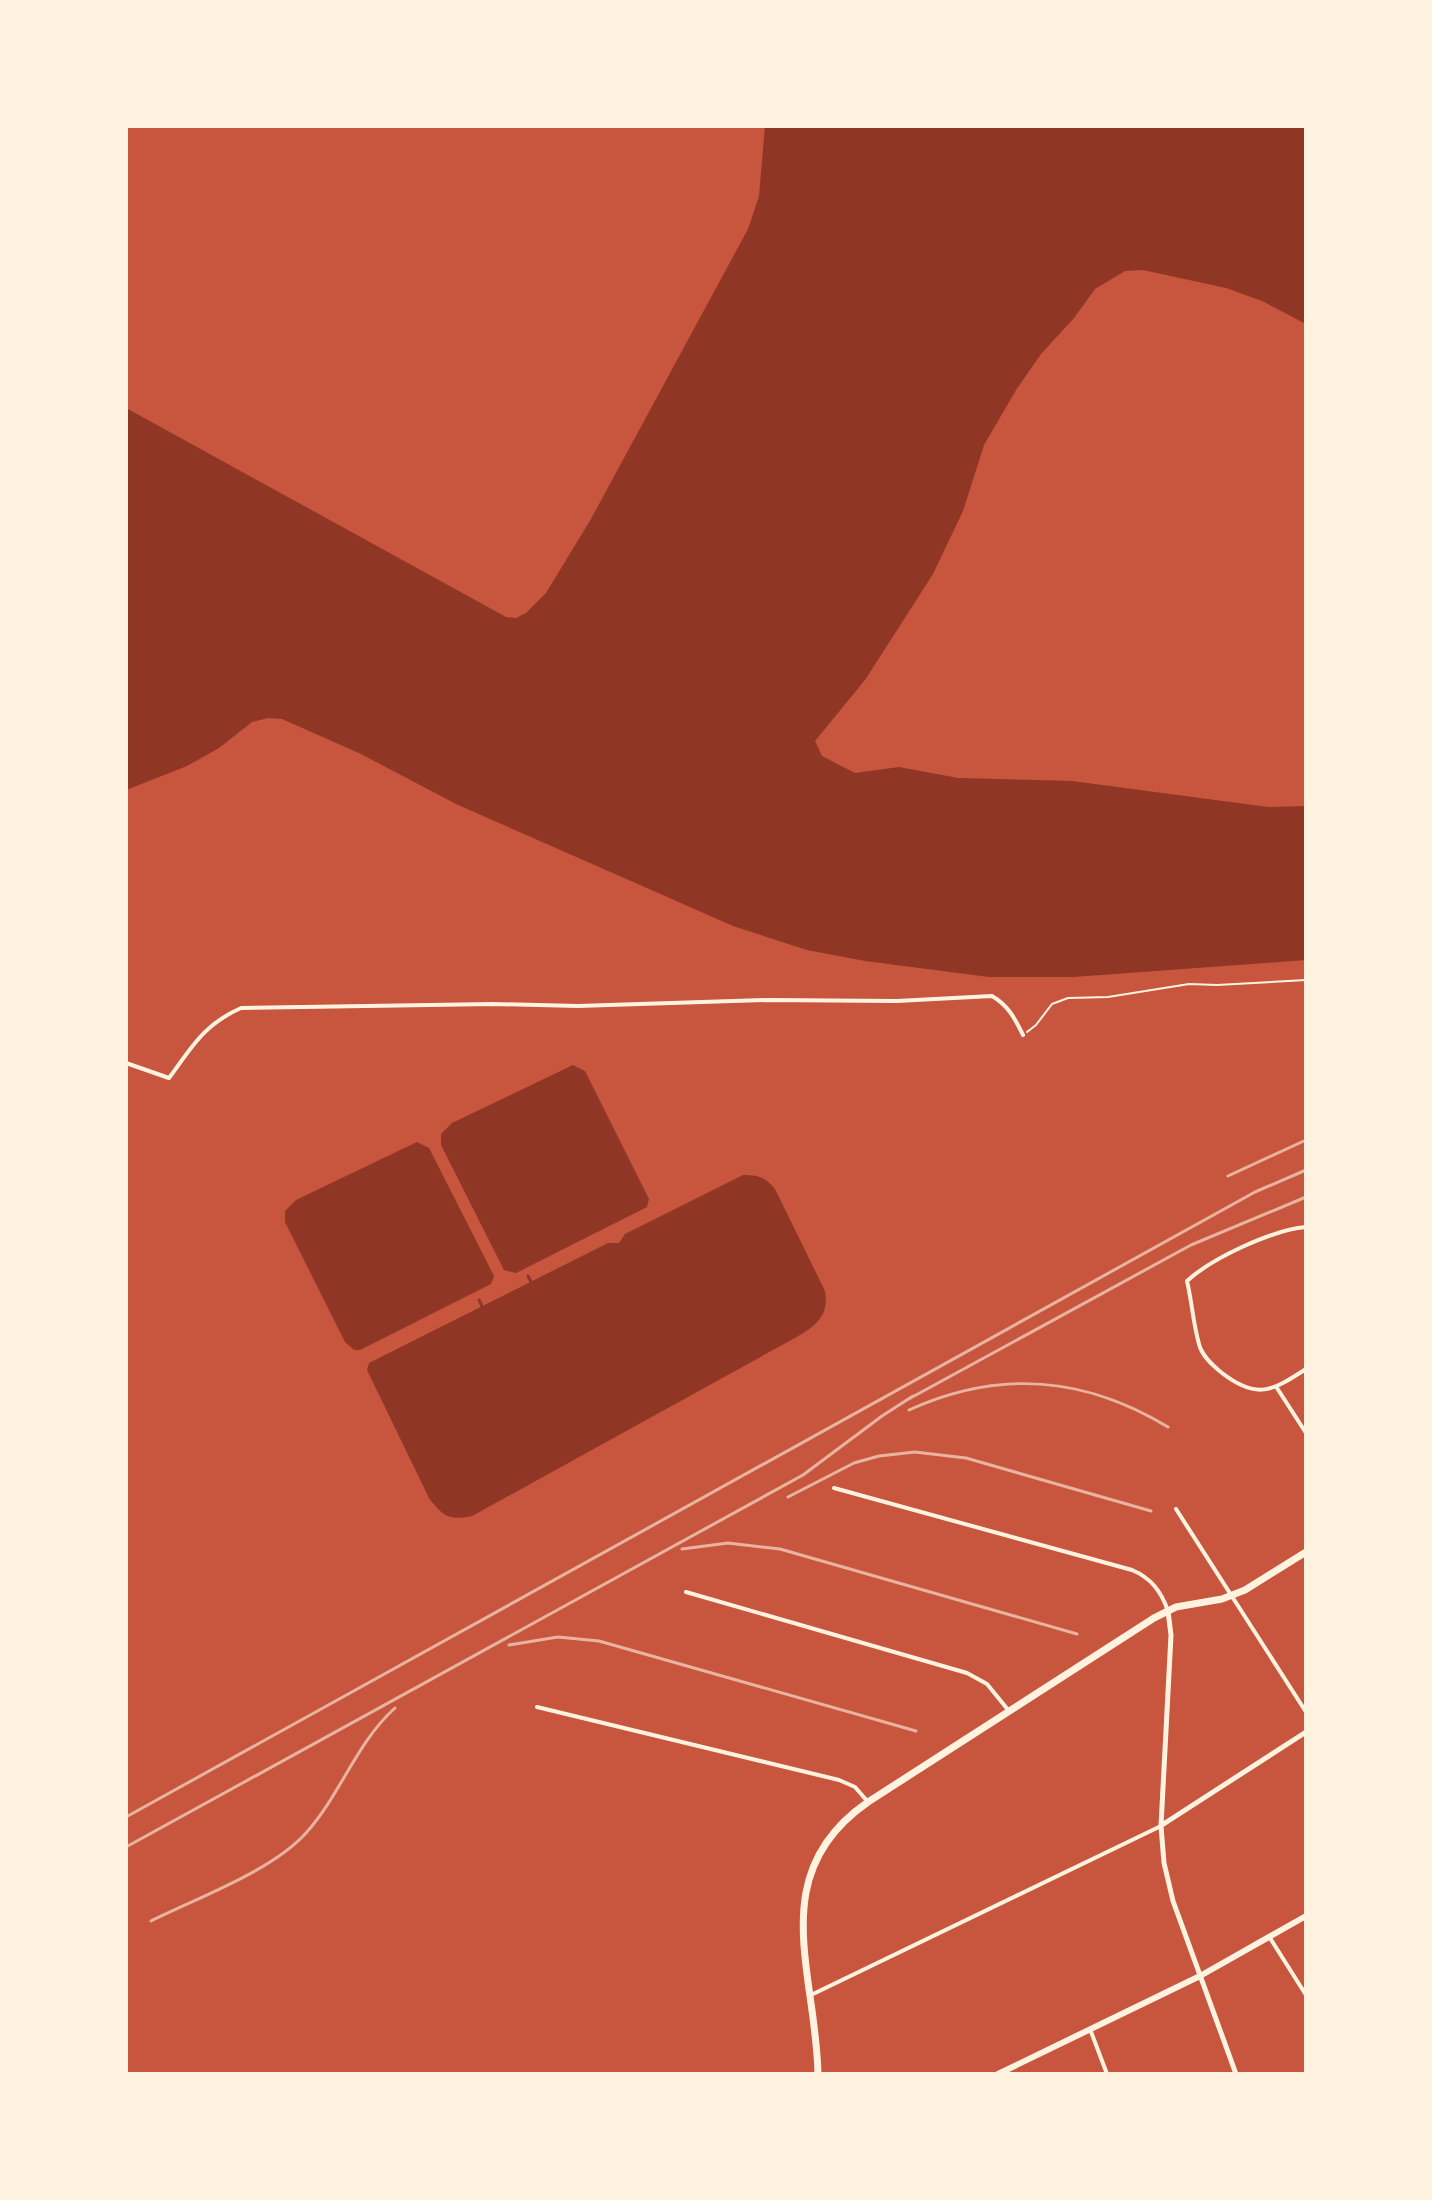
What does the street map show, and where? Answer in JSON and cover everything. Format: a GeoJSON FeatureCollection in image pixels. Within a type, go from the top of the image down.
{"type":"FeatureCollection","features":[{"type":"Feature","properties":{"kind":"main road"},"geometry":{"type":"LineString","coordinates":[[818,2074],[801,1919],[806,1886],[824,1844],[843,1821],[1168,1611],[1233,1596],[1306,1552]]}},
{"type":"Feature","properties":{"kind":"main road"},"geometry":{"type":"LineString","coordinates":[[998,2074],[1200,1976],[1306,1916]]}},
{"type":"Feature","properties":{"kind":"street"},"geometry":{"type":"LineString","coordinates":[[126,1063],[169,1078],[206,1028],[241,1008],[897,1001],[992,996],[1003,1003],[1023,1035]]}},
{"type":"Feature","properties":{"kind":"street"},"geometry":{"type":"LineString","coordinates":[[1306,1227],[1252,1244],[1200,1270],[1187,1281],[1199,1346],[1206,1359],[1240,1386],[1255,1391],[1277,1387],[1306,1369]]}},
{"type":"Feature","properties":{"kind":"street"},"geometry":{"type":"LineString","coordinates":[[1277,1387],[1306,1433]]}},
{"type":"Feature","properties":{"kind":"street"},"geometry":{"type":"LineString","coordinates":[[834,1488],[1132,1570],[1149,1579],[1162,1597],[1168,1611],[1171,1635],[1161,1845],[1168,1883],[1236,2074]]}},
{"type":"Feature","properties":{"kind":"street"},"geometry":{"type":"LineString","coordinates":[[1176,1509],[1306,1712]]}},
{"type":"Feature","properties":{"kind":"street"},"geometry":{"type":"LineString","coordinates":[[686,1592],[967,1673],[987,1684],[1009,1711]]}},
{"type":"Feature","properties":{"kind":"street"},"geometry":{"type":"LineString","coordinates":[[537,1707],[839,1780],[855,1787],[868,1802]]}},
{"type":"Feature","properties":{"kind":"street"},"geometry":{"type":"LineString","coordinates":[[809,1996],[1161,1826],[1306,1732]]}},
{"type":"Feature","properties":{"kind":"street"},"geometry":{"type":"LineString","coordinates":[[1270,1938],[1306,1995]]}},
{"type":"Feature","properties":{"kind":"street"},"geometry":{"type":"LineString","coordinates":[[1090,2029],[1107,2074]]}},
{"type":"Feature","properties":{"kind":"path"},"geometry":{"type":"LineString","coordinates":[[1023,1035],[1036,1025],[1052,1004],[1068,998],[1108,997],[1189,984],[1306,980]]}},
{"type":"Feature","properties":{"kind":"shaded area"},"geometry":{"type":"Polygon","coordinates":[[[765,126],[1306,126],[1306,324],[1262,301],[1226,288],[1143,270],[1125,271],[1095,289],[1041,354],[1016,390],[984,445],[963,511],[933,574],[865,680],[815,741],[822,756],[855,773],[899,767],[958,778],[1072,781],[1268,807],[1306,806],[1306,960],[1073,977],[989,977],[807,950],[733,926],[456,804],[361,754],[282,719],[252,722],[219,748],[187,766],[126,790],[126,408],[506,617],[516,618],[526,613],[546,593],[591,519],[748,229],[759,196],[765,126]]]}},
{"type":"Feature","properties":{"kind":"shaded area"},"geometry":{"type":"Polygon","coordinates":[[[573,1065],[585,1071],[649,1199],[647,1207],[516,1273],[504,1270],[441,1145],[441,1134],[452,1123],[573,1065]]]}},
{"type":"Feature","properties":{"kind":"shaded area"},"geometry":{"type":"Polygon","coordinates":[[[417,1142],[429,1148],[494,1276],[491,1284],[360,1350],[354,1350],[345,1342],[285,1222],[285,1211],[296,1200],[417,1142]]]}},
{"type":"Feature","properties":{"kind":"shaded area"},"geometry":{"type":"Polygon","coordinates":[[[743,1175],[761,1178],[775,1189],[825,1291],[825,1308],[818,1321],[793,1339],[472,1516],[447,1516],[438,1509],[429,1498],[367,1370],[369,1363],[608,1243],[619,1243],[625,1234],[743,1175]]]}},
{"type":"Feature","properties":{"kind":"waterway"},"geometry":{"type":"LineString","coordinates":[[528,1276],[531,1282]]}},
{"type":"Feature","properties":{"kind":"waterway"},"geometry":{"type":"LineString","coordinates":[[479,1300],[482,1306]]}},
{"type":"Feature","properties":{"kind":"railway"},"geometry":{"type":"LineString","coordinates":[[1228,1176],[1306,1140]]}},
{"type":"Feature","properties":{"kind":"railway"},"geometry":{"type":"LineString","coordinates":[[126,1817],[1255,1192],[1306,1170]]}},
{"type":"Feature","properties":{"kind":"railway"},"geometry":{"type":"LineString","coordinates":[[905,1401],[1191,1245],[1306,1197]]}},
{"type":"Feature","properties":{"kind":"railway"},"geometry":{"type":"LineString","coordinates":[[909,1410],[976,1388],[1041,1384],[1073,1388],[1105,1397],[1168,1427]]}},
{"type":"Feature","properties":{"kind":"railway"},"geometry":{"type":"LineString","coordinates":[[126,1847],[803,1475],[913,1396]]}},
{"type":"Feature","properties":{"kind":"railway"},"geometry":{"type":"LineString","coordinates":[[788,1497],[854,1463],[879,1456],[915,1452],[966,1458],[1151,1511]]}},
{"type":"Feature","properties":{"kind":"railway"},"geometry":{"type":"LineString","coordinates":[[682,1549],[728,1543],[780,1549],[1077,1634]]}},
{"type":"Feature","properties":{"kind":"railway"},"geometry":{"type":"LineString","coordinates":[[509,1645],[558,1637],[599,1641],[916,1731]]}},
{"type":"Feature","properties":{"kind":"railway"},"geometry":{"type":"LineString","coordinates":[[151,1921],[254,1871],[291,1847],[318,1818],[370,1737],[395,1708]]}}]}
